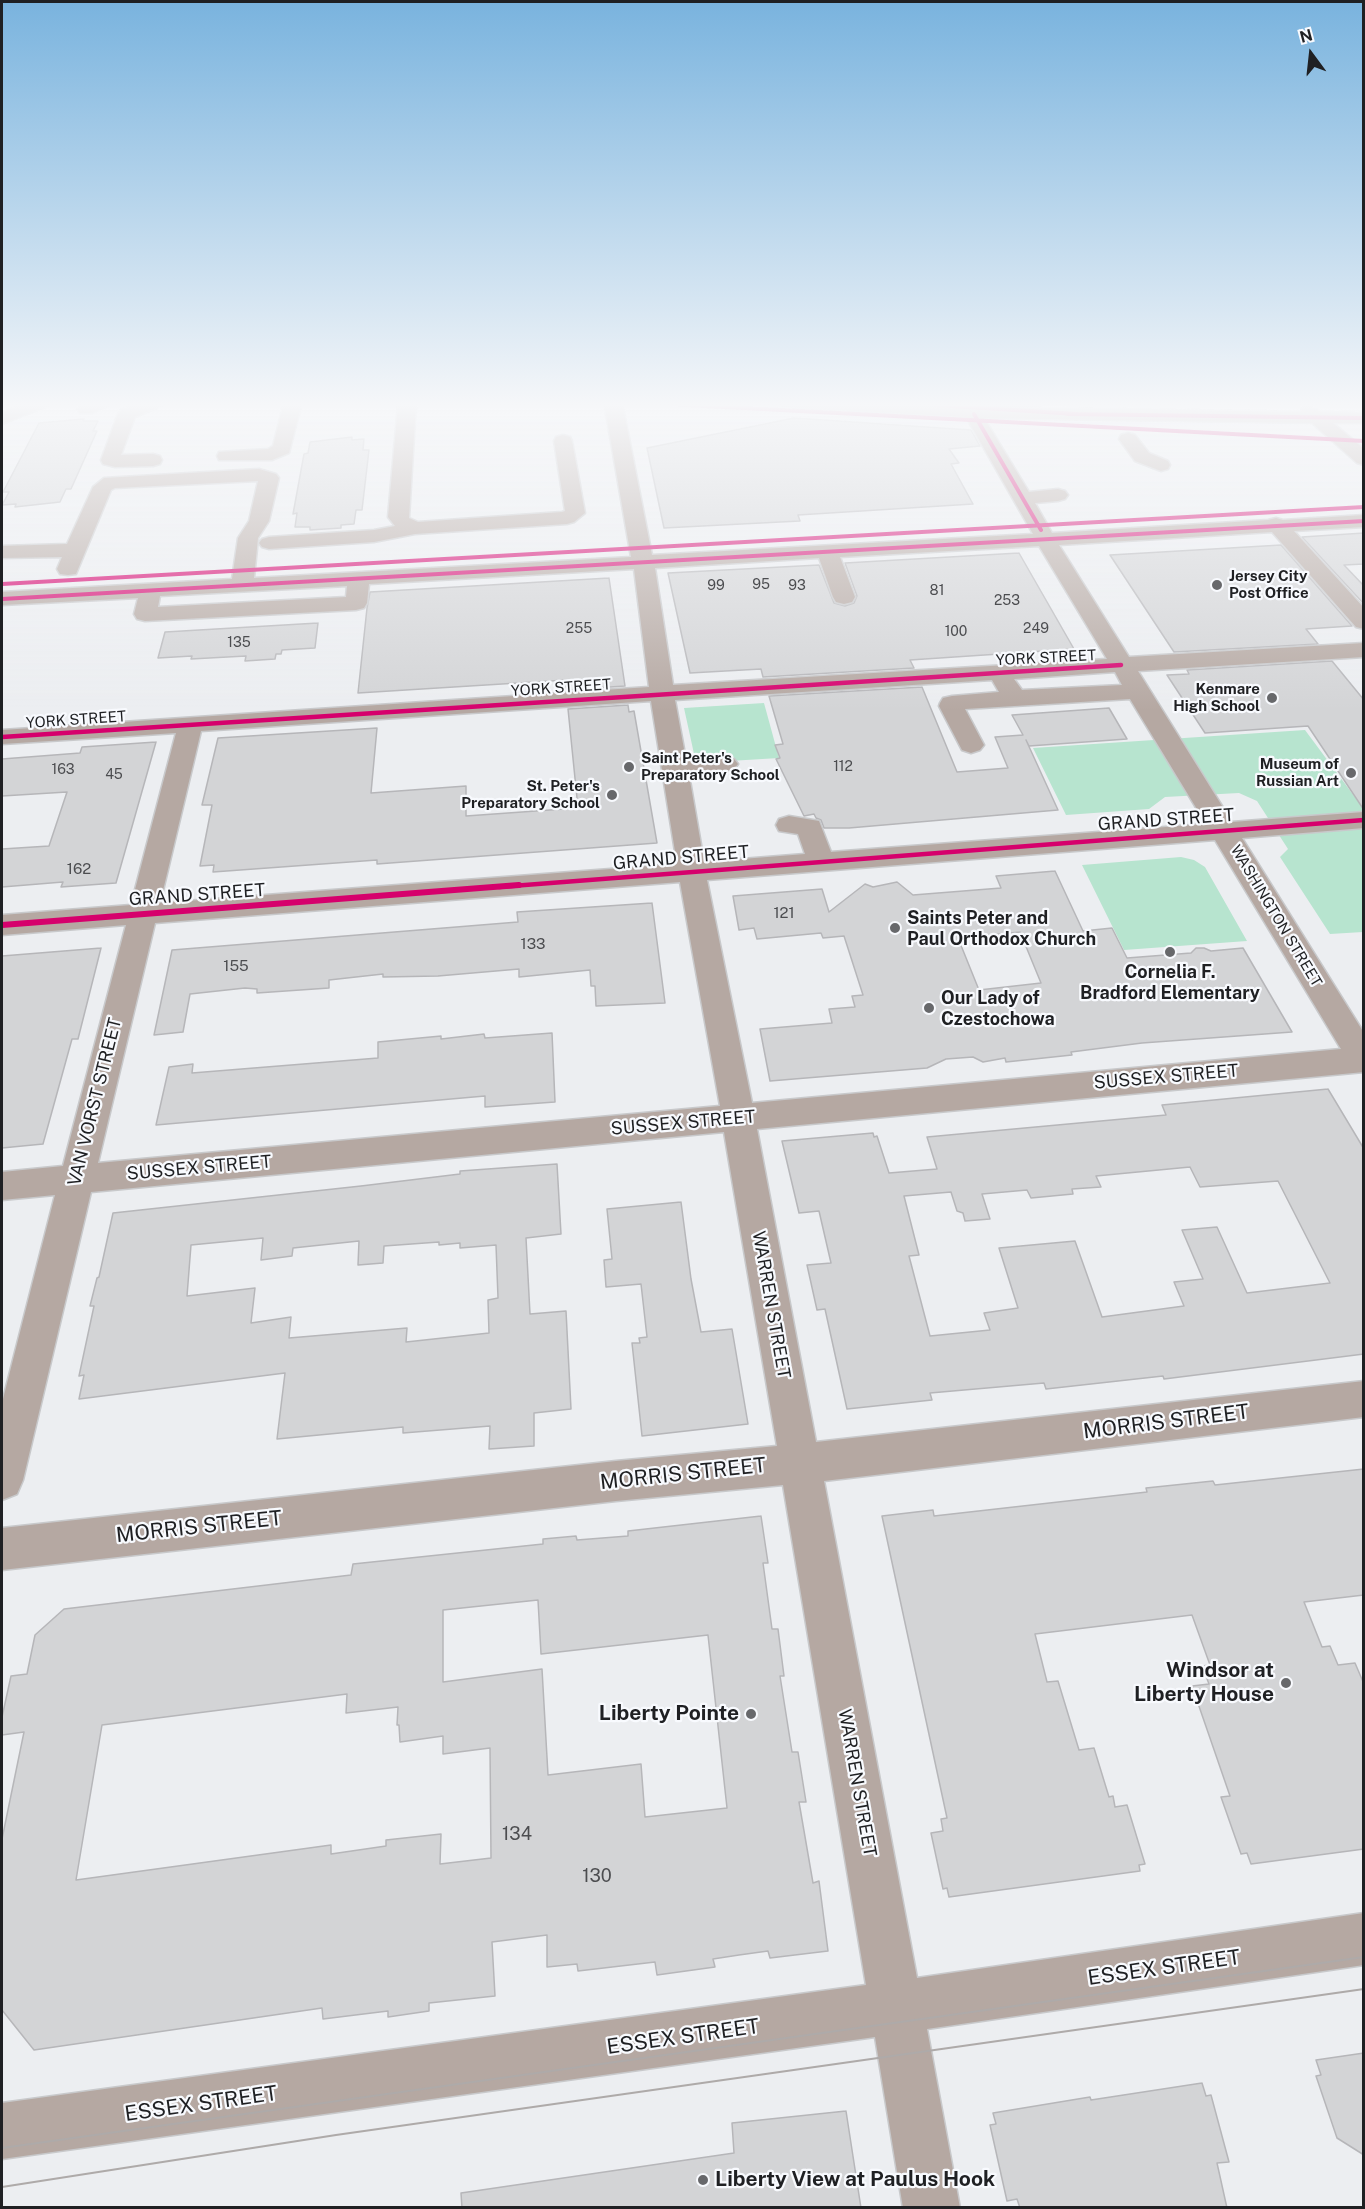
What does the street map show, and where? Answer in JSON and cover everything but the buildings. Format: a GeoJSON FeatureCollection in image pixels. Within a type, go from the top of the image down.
{"type":"FeatureCollection","features":[{"type":"Feature","properties":{"kind":"street"},"geometry":{"type":"LineString","coordinates":[[60,588],[95,505]]}},
{"type":"Feature","properties":{"kind":"street"},"geometry":{"type":"LineString","coordinates":[[243,576],[248,538],[260,521],[263,505]]}},
{"type":"Feature","properties":{"kind":"street"},"geometry":{"type":"LineString","coordinates":[[399,505],[398,517],[402,522],[415,528]]}},
{"type":"Feature","properties":{"kind":"street"},"geometry":{"type":"LineString","coordinates":[[269,543],[374,536],[415,528],[567,518],[575,513],[574,505]]}},
{"type":"Feature","properties":{"kind":"street","name":"WARREN STREET"},"geometry":{"type":"LineString","coordinates":[[632,505],[692,872],[739,1117],[932,2208]]}},
{"type":"Feature","properties":{"kind":"street","name":"WASHINGTON STREET"},"geometry":{"type":"LineString","coordinates":[[1027,505],[1121,665],[1363,1059]]}},
{"type":"Feature","properties":{"kind":"street"},"geometry":{"type":"LineString","coordinates":[[2,598],[60,588],[1041,531],[1364,507]]}},
{"type":"Feature","properties":{"kind":"street"},"geometry":{"type":"LineString","coordinates":[[2,584],[152,590],[243,576],[359,577],[641,554],[827,551],[1041,531],[1364,520]]}},
{"type":"Feature","properties":{"kind":"street"},"geometry":{"type":"LineString","coordinates":[[243,576],[267,553],[269,543],[260,521]]}},
{"type":"Feature","properties":{"kind":"street"},"geometry":{"type":"LineString","coordinates":[[1276,524],[1364,622]]}},
{"type":"Feature","properties":{"kind":"street"},"geometry":{"type":"LineString","coordinates":[[2,552],[75,550]]}},
{"type":"Feature","properties":{"kind":"street"},"geometry":{"type":"LineString","coordinates":[[827,551],[844,597]]}},
{"type":"Feature","properties":{"kind":"street"},"geometry":{"type":"LineString","coordinates":[[152,590],[145,614],[356,603],[359,577]]}},
{"type":"Feature","properties":{"kind":"street","name":"YORK STREET"},"geometry":{"type":"LineString","coordinates":[[2,737],[662,693],[1364,650]]}},
{"type":"Feature","properties":{"kind":"street"},"geometry":{"type":"LineString","coordinates":[[999,673],[1015,698]]}},
{"type":"Feature","properties":{"kind":"street"},"geometry":{"type":"LineString","coordinates":[[971,746],[951,706],[952,703],[1137,691]]}},
{"type":"Feature","properties":{"kind":"street","name":"VAN VORST STREET"},"geometry":{"type":"LineString","coordinates":[[2,1480],[141,914],[190,725]]}},
{"type":"Feature","properties":{"kind":"street"},"geometry":{"type":"LineString","coordinates":[[675,769],[725,764]]}},
{"type":"Feature","properties":{"kind":"street","name":"GRAND STREET"},"geometry":{"type":"LineString","coordinates":[[2,925],[1364,820]]}},
{"type":"Feature","properties":{"kind":"street"},"geometry":{"type":"LineString","coordinates":[[789,825],[809,827],[821,862]]}},
{"type":"Feature","properties":{"kind":"street","name":"SUSSEX STREET"},"geometry":{"type":"LineString","coordinates":[[2,1186],[1363,1059]]}},
{"type":"Feature","properties":{"kind":"street","name":"MORRIS STREET"},"geometry":{"type":"LineString","coordinates":[[2,1549],[1364,1399]]}},
{"type":"Feature","properties":{"kind":"street","name":"ESSEX STREET"},"geometry":{"type":"LineString","coordinates":[[2,2131],[897,2007],[1364,1939]]}},
{"type":"Feature","properties":{"kind":"green space"},"geometry":{"type":"Polygon","coordinates":[[[764,703],[779,758],[696,763],[684,708],[764,703]]]}},
{"type":"Feature","properties":{"kind":"green space"},"geometry":{"type":"Polygon","coordinates":[[[1305,730],[1363,808],[1363,932],[1330,934],[1280,857],[1288,849],[1257,801],[1239,793],[1165,797],[1149,809],[1066,815],[1033,748],[1305,730]]]}},
{"type":"Feature","properties":{"kind":"green space"},"geometry":{"type":"Polygon","coordinates":[[[1181,857],[1194,860],[1205,867],[1247,941],[1124,950],[1082,865],[1181,857]]]}},
{"type":"Feature","properties":{"kind":"tram line"},"geometry":{"type":"LineString","coordinates":[[2,2148],[1364,1957]]}},
{"type":"Feature","properties":{"kind":"tram line"},"geometry":{"type":"LineString","coordinates":[[2,2187],[336,2135],[1364,1989]]}},
{"type":"Feature","properties":{"kind":"cycle path"},"geometry":{"type":"LineString","coordinates":[[1027,505],[1041,530]]}},
{"type":"Feature","properties":{"kind":"cycle path"},"geometry":{"type":"LineString","coordinates":[[2,584],[1364,507]]}},
{"type":"Feature","properties":{"kind":"cycle path"},"geometry":{"type":"LineString","coordinates":[[2,599],[1364,521]]}},
{"type":"Feature","properties":{"kind":"cycle path"},"geometry":{"type":"LineString","coordinates":[[2,737],[1121,665]]}},
{"type":"Feature","properties":{"kind":"cycle path"},"geometry":{"type":"LineString","coordinates":[[2,925],[1364,820]]}},
{"type":"Feature","properties":{"kind":"place","name":"Jersey City Post Office"},"geometry":{"type":"Point","coordinates":[1217,585]}},
{"type":"Feature","properties":{"kind":"place","name":"Kenmare High School"},"geometry":{"type":"Point","coordinates":[1272,698]}},
{"type":"Feature","properties":{"kind":"place","name":"Saint Peter's Preparatory School"},"geometry":{"type":"Point","coordinates":[629,767]}},
{"type":"Feature","properties":{"kind":"place","name":"Museum of Russian Art"},"geometry":{"type":"Point","coordinates":[1351,773]}},
{"type":"Feature","properties":{"kind":"place","name":"St. Peter's Preparatory School"},"geometry":{"type":"Point","coordinates":[612,795]}},
{"type":"Feature","properties":{"kind":"place","name":"Saints Peter and Paul Orthodox Church"},"geometry":{"type":"Point","coordinates":[895,928]}},
{"type":"Feature","properties":{"kind":"place","name":"Cornelia F. Bradford Elementary"},"geometry":{"type":"Point","coordinates":[1170,952]}},
{"type":"Feature","properties":{"kind":"place","name":"Our Lady of Czestochowa"},"geometry":{"type":"Point","coordinates":[929,1008]}},
{"type":"Feature","properties":{"kind":"place","name":"Windsor at Liberty House"},"geometry":{"type":"Point","coordinates":[1286,1683]}},
{"type":"Feature","properties":{"kind":"place","name":"Liberty Pointe"},"geometry":{"type":"Point","coordinates":[751,1714]}},
{"type":"Feature","properties":{"kind":"place","name":"Liberty View at Paulus Hook"},"geometry":{"type":"Point","coordinates":[703,2180]}}]}
